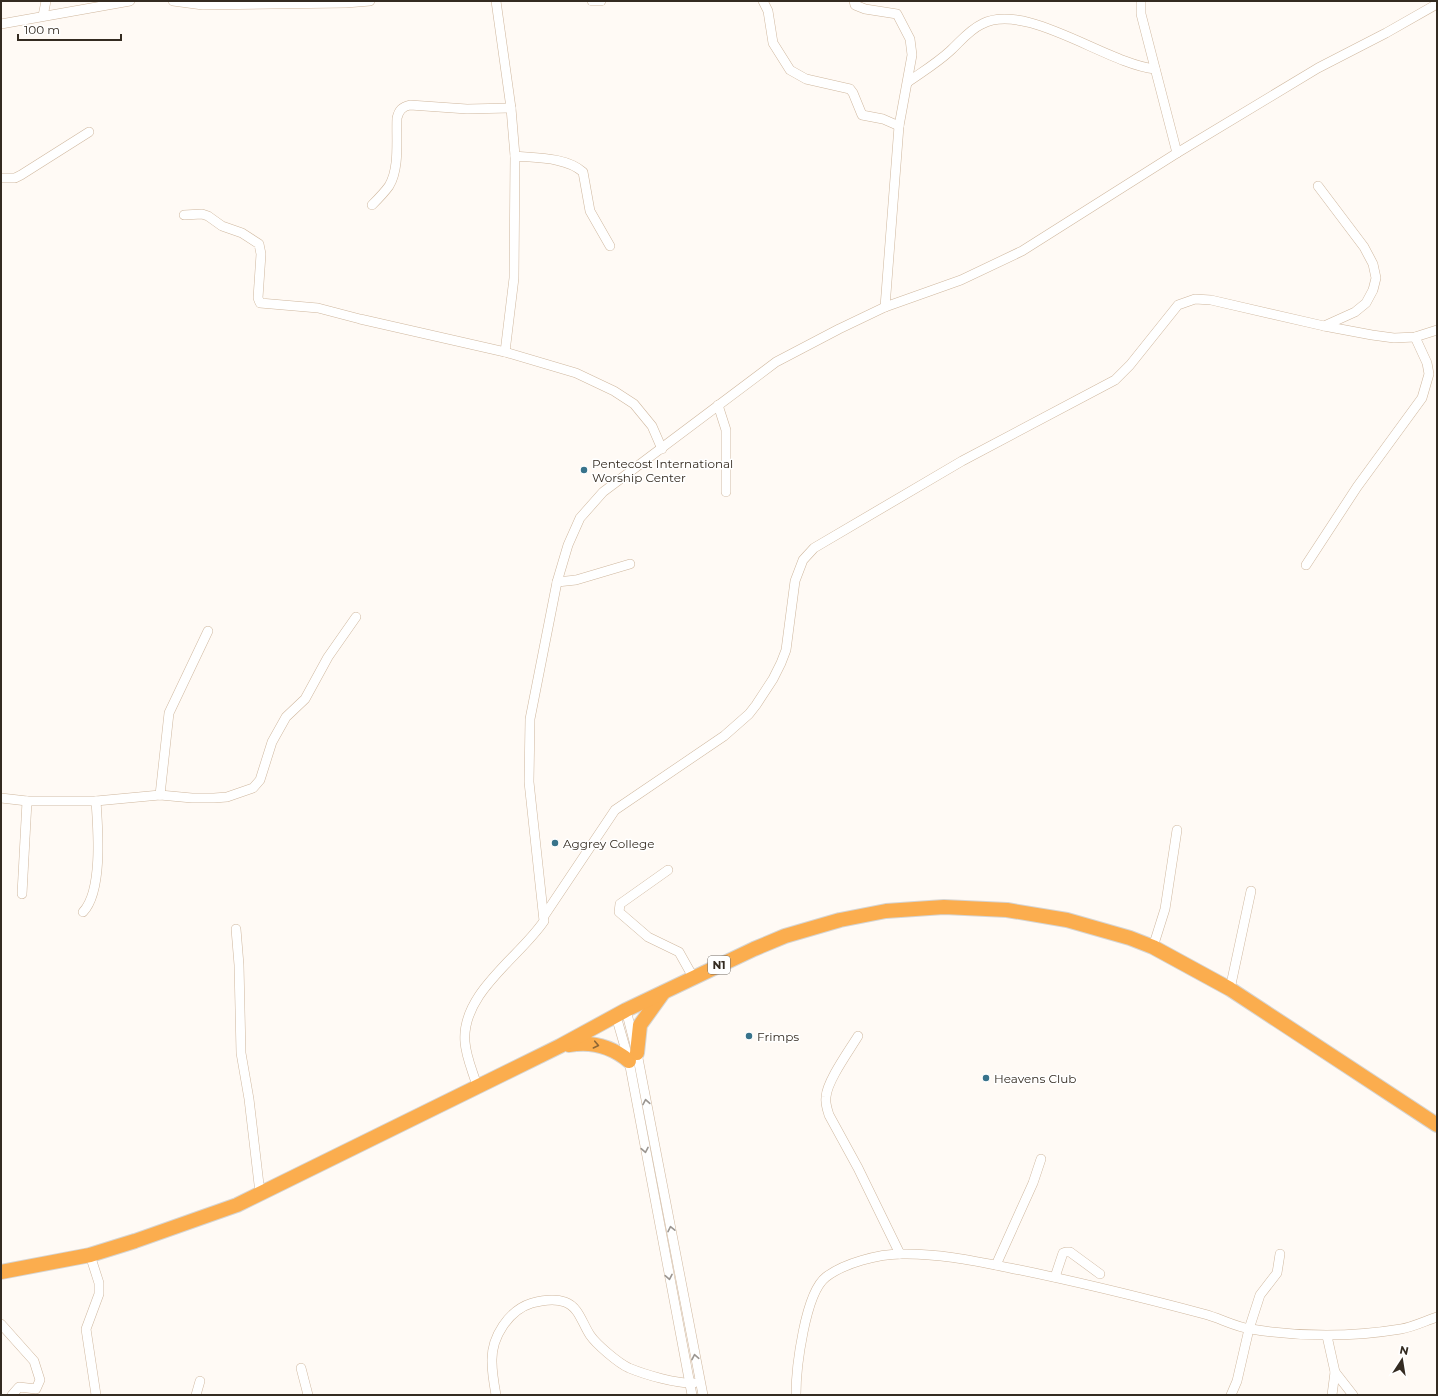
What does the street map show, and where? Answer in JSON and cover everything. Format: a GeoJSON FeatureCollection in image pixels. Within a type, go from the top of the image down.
{"type":"FeatureCollection","features":[{"type":"Feature","properties":{"kind":"highway","name":"N1"},"geometry":{"type":"LineString","coordinates":[[1,1272],[90,1255],[201,1219],[237,1205],[312,1170],[477,1086],[560,1046],[621,1013],[664,993],[693,977],[785,936],[840,920],[905,909],[944,907],[1035,913],[1101,929],[1153,947],[1230,989],[1437,1125]]}},
{"type":"Feature","properties":{"kind":"highway"},"geometry":{"type":"LineString","coordinates":[[560,1046],[580,1043],[593,1044],[633,1057],[640,1025],[664,993]]}},
{"type":"Feature","properties":{"kind":"street"},"geometry":{"type":"LineString","coordinates":[[43,16],[46,1]]}},
{"type":"Feature","properties":{"kind":"street"},"geometry":{"type":"LineString","coordinates":[[1,24],[130,1]]}},
{"type":"Feature","properties":{"kind":"street"},"geometry":{"type":"LineString","coordinates":[[173,1],[204,3],[370,1]]}},
{"type":"Feature","properties":{"kind":"street"},"geometry":{"type":"LineString","coordinates":[[496,1],[515,156],[514,278],[505,352]]}},
{"type":"Feature","properties":{"kind":"street"},"geometry":{"type":"LineString","coordinates":[[592,1],[601,1]]}},
{"type":"Feature","properties":{"kind":"street"},"geometry":{"type":"LineString","coordinates":[[763,1],[768,11],[773,43],[790,70],[806,79],[850,89],[862,115],[883,119],[899,126]]}},
{"type":"Feature","properties":{"kind":"street"},"geometry":{"type":"LineString","coordinates":[[854,1],[855,5],[865,9],[892,12],[901,18],[912,46],[908,82],[899,126],[885,307]]}},
{"type":"Feature","properties":{"kind":"street"},"geometry":{"type":"LineString","coordinates":[[1141,1],[1141,14],[1177,153]]}},
{"type":"Feature","properties":{"kind":"street"},"geometry":{"type":"LineString","coordinates":[[477,1086],[465,1042],[466,1026],[473,1006],[508,961],[542,924],[544,916],[529,789],[529,747],[532,706],[557,582],[568,545],[580,518],[603,492],[776,362],[792,352],[885,307],[961,280],[1022,251],[1177,153],[1318,68],[1386,33],[1437,4]]}},
{"type":"Feature","properties":{"kind":"street"},"geometry":{"type":"LineString","coordinates":[[908,82],[936,63],[975,28],[992,20],[1004,19],[1037,25],[1132,64],[1155,69]]}},
{"type":"Feature","properties":{"kind":"street"},"geometry":{"type":"LineString","coordinates":[[372,205],[384,192],[393,176],[396,160],[397,118],[401,109],[405,106],[410,105],[468,109],[510,108]]}},
{"type":"Feature","properties":{"kind":"street"},"geometry":{"type":"LineString","coordinates":[[1,178],[14,178],[21,175],[89,132]]}},
{"type":"Feature","properties":{"kind":"street"},"geometry":{"type":"LineString","coordinates":[[515,156],[560,162],[583,172],[590,211],[610,246]]}},
{"type":"Feature","properties":{"kind":"street"},"geometry":{"type":"LineString","coordinates":[[1318,186],[1364,247],[1373,264],[1376,278],[1373,290],[1366,303],[1355,312],[1324,326]]}},
{"type":"Feature","properties":{"kind":"street"},"geometry":{"type":"LineString","coordinates":[[184,215],[202,214],[208,216],[222,226],[242,233],[259,244],[261,254],[258,298],[260,303],[318,308],[505,352],[576,373],[614,391],[634,404],[647,418],[662,449]]}},
{"type":"Feature","properties":{"kind":"street"},"geometry":{"type":"LineString","coordinates":[[544,916],[572,876],[601,828],[614,810],[724,736],[752,710],[773,679],[786,650],[795,580],[803,560],[814,548],[962,461],[1115,380],[1130,365],[1170,312],[1185,302],[1195,299],[1211,300],[1324,326],[1394,338],[1415,337],[1437,330]]}},
{"type":"Feature","properties":{"kind":"street"},"geometry":{"type":"LineString","coordinates":[[1306,565],[1357,487],[1422,398],[1429,374],[1427,364],[1415,337]]}},
{"type":"Feature","properties":{"kind":"street"},"geometry":{"type":"LineString","coordinates":[[718,406],[726,430],[726,492]]}},
{"type":"Feature","properties":{"kind":"street"},"geometry":{"type":"LineString","coordinates":[[557,582],[576,580],[630,564]]}},
{"type":"Feature","properties":{"kind":"street"},"geometry":{"type":"LineString","coordinates":[[1,798],[27,801],[96,800],[160,795],[192,798],[214,798],[240,793],[257,785],[272,742],[286,717],[305,699],[328,657],[356,617]]}},
{"type":"Feature","properties":{"kind":"street"},"geometry":{"type":"LineString","coordinates":[[160,795],[169,713],[208,631]]}},
{"type":"Feature","properties":{"kind":"street"},"geometry":{"type":"LineString","coordinates":[[83,912],[90,905],[98,856],[96,800]]}},
{"type":"Feature","properties":{"kind":"street"},"geometry":{"type":"LineString","coordinates":[[22,894],[27,801]]}},
{"type":"Feature","properties":{"kind":"street"},"geometry":{"type":"LineString","coordinates":[[1153,947],[1165,909],[1177,830]]}},
{"type":"Feature","properties":{"kind":"street"},"geometry":{"type":"LineString","coordinates":[[668,870],[620,904],[619,912],[648,938],[679,952],[693,977]]}},
{"type":"Feature","properties":{"kind":"street"},"geometry":{"type":"LineString","coordinates":[[1230,989],[1251,892]]}},
{"type":"Feature","properties":{"kind":"street"},"geometry":{"type":"LineString","coordinates":[[236,929],[239,965],[241,1053],[249,1099],[260,1193]]}},
{"type":"Feature","properties":{"kind":"street"},"geometry":{"type":"LineString","coordinates":[[621,1013],[633,1057],[703,1395]]}},
{"type":"Feature","properties":{"kind":"street"},"geometry":{"type":"LineString","coordinates":[[858,1036],[829,1086],[826,1096],[826,1107],[900,1254]]}},
{"type":"Feature","properties":{"kind":"street"},"geometry":{"type":"LineString","coordinates":[[633,1057],[692,1395]]}},
{"type":"Feature","properties":{"kind":"street"},"geometry":{"type":"LineString","coordinates":[[996,1265],[1033,1183],[1041,1159]]}},
{"type":"Feature","properties":{"kind":"street"},"geometry":{"type":"LineString","coordinates":[[1055,1277],[1063,1253],[1066,1252],[1070,1252],[1100,1274]]}},
{"type":"Feature","properties":{"kind":"street"},"geometry":{"type":"LineString","coordinates":[[796,1395],[800,1348],[816,1289],[819,1284],[833,1273],[855,1263],[878,1256],[917,1254],[996,1265],[1055,1277],[1207,1315],[1249,1329],[1327,1336],[1402,1329],[1437,1317]]}},
{"type":"Feature","properties":{"kind":"street"},"geometry":{"type":"LineString","coordinates":[[1231,1395],[1237,1381],[1249,1329],[1262,1291],[1277,1273],[1280,1254]]}},
{"type":"Feature","properties":{"kind":"street"},"geometry":{"type":"LineString","coordinates":[[90,1255],[99,1283],[99,1294],[86,1329],[96,1395]]}},
{"type":"Feature","properties":{"kind":"street"},"geometry":{"type":"LineString","coordinates":[[496,1395],[492,1361],[494,1349],[503,1326],[511,1314],[522,1306],[542,1300],[566,1302],[576,1308],[595,1342],[624,1365],[659,1377],[690,1383],[700,1383]]}},
{"type":"Feature","properties":{"kind":"street"},"geometry":{"type":"LineString","coordinates":[[1,1324],[34,1361],[40,1380],[36,1389],[19,1387],[12,1395]]}},
{"type":"Feature","properties":{"kind":"street"},"geometry":{"type":"LineString","coordinates":[[1327,1336],[1335,1372],[1332,1395]]}},
{"type":"Feature","properties":{"kind":"street"},"geometry":{"type":"LineString","coordinates":[[300,1368],[308,1395]]}},
{"type":"Feature","properties":{"kind":"street"},"geometry":{"type":"LineString","coordinates":[[1335,1372],[1352,1395]]}},
{"type":"Feature","properties":{"kind":"street"},"geometry":{"type":"LineString","coordinates":[[196,1395],[200,1381]]}},
{"type":"Feature","properties":{"kind":"place","name":"Pentecost International Worship Center"},"geometry":{"type":"Point","coordinates":[584,470]}},
{"type":"Feature","properties":{"kind":"place","name":"Aggrey College"},"geometry":{"type":"Point","coordinates":[555,843]}},
{"type":"Feature","properties":{"kind":"place","name":"Frimps"},"geometry":{"type":"Point","coordinates":[749,1036]}},
{"type":"Feature","properties":{"kind":"place","name":"Heavens Club"},"geometry":{"type":"Point","coordinates":[986,1078]}}]}
